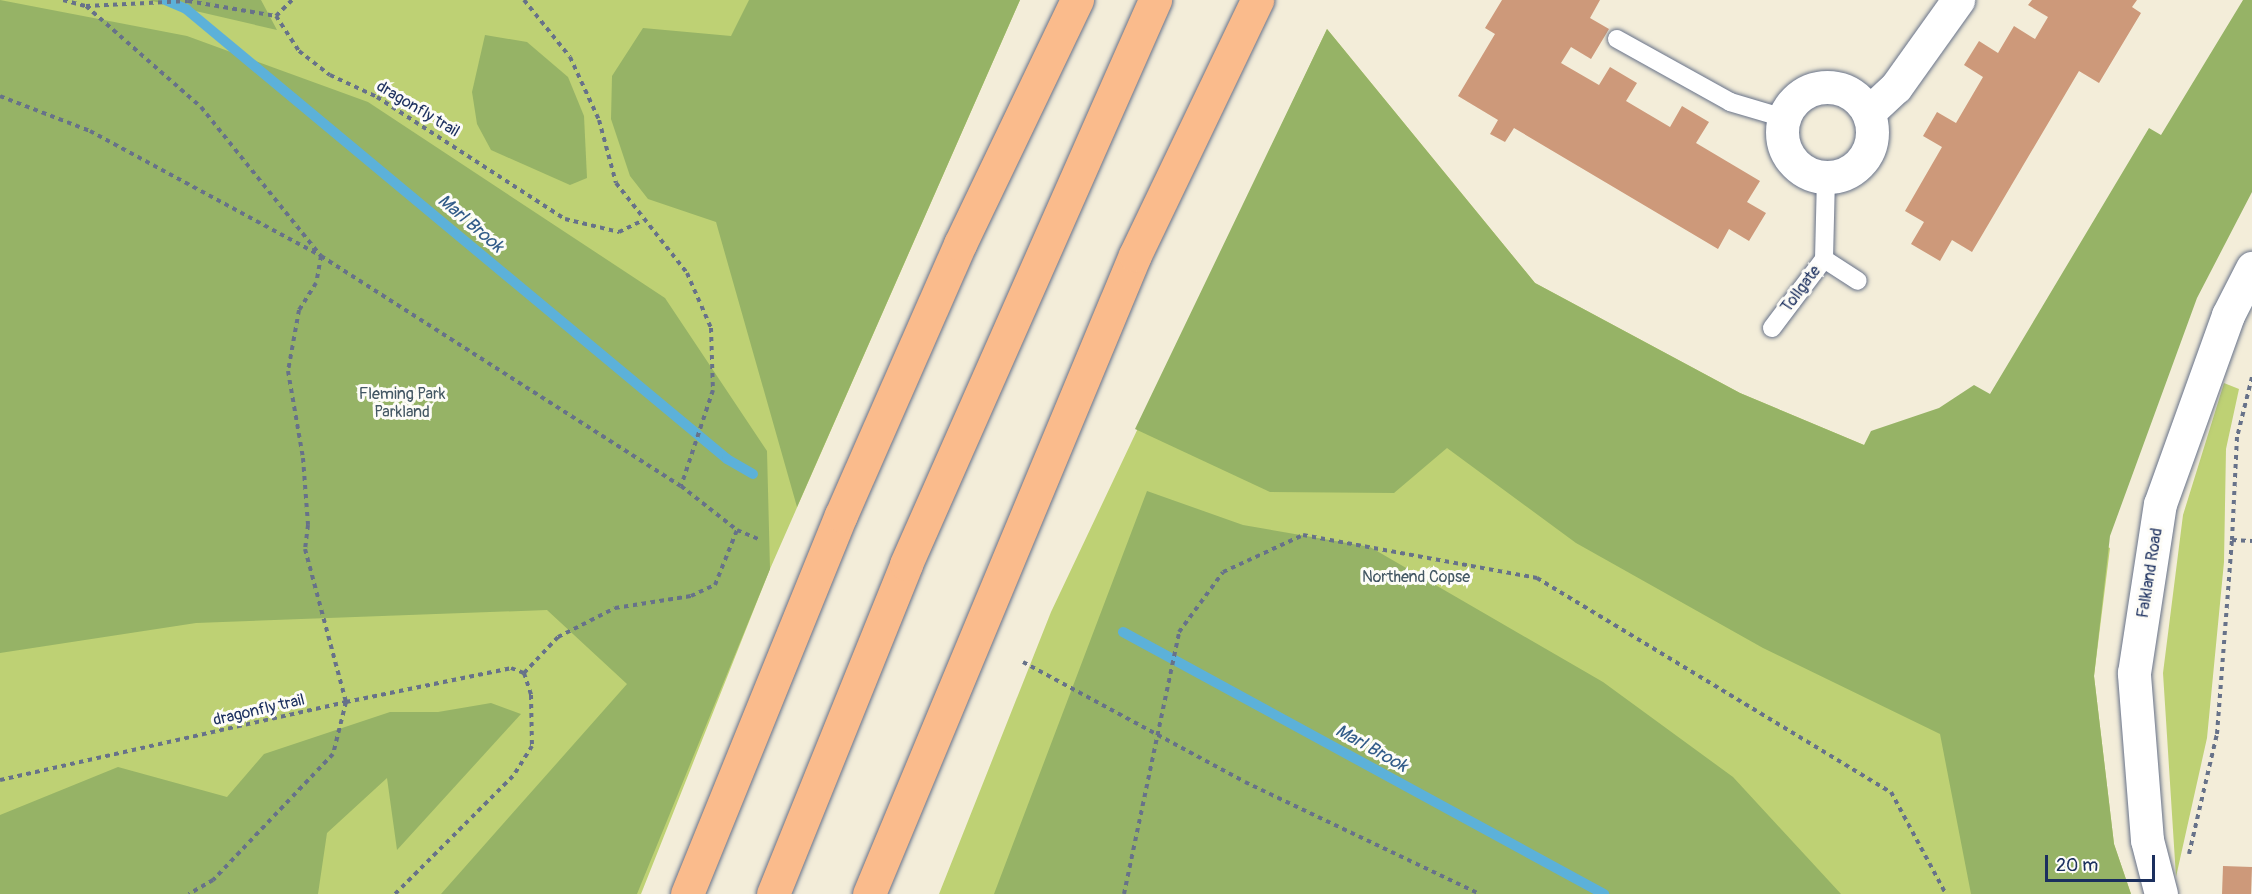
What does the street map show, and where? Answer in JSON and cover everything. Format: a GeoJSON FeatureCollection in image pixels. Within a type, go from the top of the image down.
{"type":"FeatureCollection","features":[{"type":"Feature","properties":{"kind":"highway"},"geometry":{"type":"LineString","coordinates":[[687,894],[841,515],[960,244],[1077,0]]}},
{"type":"Feature","properties":{"kind":"highway"},"geometry":{"type":"LineString","coordinates":[[773,894],[906,564],[1155,0]]}},
{"type":"Feature","properties":{"kind":"highway"},"geometry":{"type":"LineString","coordinates":[[869,894],[1135,255],[1257,0]]}},
{"type":"Feature","properties":{"kind":"street"},"geometry":{"type":"LineString","coordinates":[[1869,112],[1896,87],[1958,0]]}},
{"type":"Feature","properties":{"kind":"street"},"geometry":{"type":"LineString","coordinates":[[1832,86],[1848,91],[1869,112],[1873,128],[1865,158],[1854,169],[1826,177],[1799,168],[1790,158],[1784,118],[1802,94],[1832,86]]}},
{"type":"Feature","properties":{"kind":"street","name":"Falkland Road"},"geometry":{"type":"LineString","coordinates":[[2160,894],[2147,840],[2134,673],[2160,504],[2228,315],[2252,267]]}},
{"type":"Feature","properties":{"kind":"lane"},"geometry":{"type":"LineString","coordinates":[[1617,39],[1730,102],[1784,118]]}},
{"type":"Feature","properties":{"kind":"lane","name":"Tollgate"},"geometry":{"type":"LineString","coordinates":[[1772,328],[1824,259],[1826,177]]}},
{"type":"Feature","properties":{"kind":"lane"},"geometry":{"type":"LineString","coordinates":[[1824,259],[1858,281]]}},
{"type":"Feature","properties":{"kind":"path"},"geometry":{"type":"LineString","coordinates":[[63,0],[86,6],[145,5],[188,1],[276,16],[292,0]]}},
{"type":"Feature","properties":{"kind":"path"},"geometry":{"type":"LineString","coordinates":[[524,0],[559,41],[588,91],[608,165],[642,221],[687,273],[703,301],[713,355],[707,411],[690,449],[681,486]]}},
{"type":"Feature","properties":{"kind":"path"},"geometry":{"type":"LineString","coordinates":[[86,6],[201,107],[321,256],[316,283],[298,310],[288,371],[303,458],[309,525],[305,549],[346,702],[333,754],[213,880],[189,894]]}},
{"type":"Feature","properties":{"kind":"path","name":"dragonfly trail"},"geometry":{"type":"LineString","coordinates":[[276,16],[299,51],[330,75],[377,97],[565,219],[619,232],[642,221]]}},
{"type":"Feature","properties":{"kind":"path"},"geometry":{"type":"LineString","coordinates":[[0,96],[90,131],[321,256],[681,486],[737,530],[760,540]]}},
{"type":"Feature","properties":{"kind":"path"},"geometry":{"type":"LineString","coordinates":[[2188,866],[2217,734],[2232,540],[2237,437],[2252,377]]}},
{"type":"Feature","properties":{"kind":"path"},"geometry":{"type":"LineString","coordinates":[[395,894],[513,776],[532,746],[531,695],[524,673],[558,637],[615,608],[691,596],[715,585],[737,530]]}},
{"type":"Feature","properties":{"kind":"path"},"geometry":{"type":"LineString","coordinates":[[1124,894],[1155,733],[1179,632],[1223,572],[1303,535],[1537,578],[1891,792],[1946,894]]}},
{"type":"Feature","properties":{"kind":"path"},"geometry":{"type":"LineString","coordinates":[[2232,540],[2252,540]]}},
{"type":"Feature","properties":{"kind":"path"},"geometry":{"type":"LineString","coordinates":[[1023,662],[1155,733],[1480,894]]}},
{"type":"Feature","properties":{"kind":"path","name":"dragonfly trail"},"geometry":{"type":"LineString","coordinates":[[0,780],[346,702],[511,668],[524,673]]}},
{"type":"Feature","properties":{"kind":"green space","name":"Fleming Park Parkland"},"geometry":{"type":"Polygon","coordinates":[[[0,0],[1020,0],[770,569],[641,894],[0,894],[0,0]]]}},
{"type":"Feature","properties":{"kind":"green space"},"geometry":{"type":"Polygon","coordinates":[[[0,0],[187,36],[368,102],[665,298],[767,451],[770,569],[637,894],[441,894],[627,684],[547,610],[196,623],[0,653],[0,0]]]}},
{"type":"Feature","properties":{"kind":"green space"},"geometry":{"type":"Polygon","coordinates":[[[148,0],[261,0],[277,30],[148,0]]]}},
{"type":"Feature","properties":{"kind":"green space"},"geometry":{"type":"Polygon","coordinates":[[[749,0],[1020,0],[797,507],[716,222],[648,199],[630,176],[611,119],[612,76],[643,28],[731,36],[749,0]]]}},
{"type":"Feature","properties":{"kind":"green space"},"geometry":{"type":"Polygon","coordinates":[[[2243,0],[2252,0],[2252,192],[2197,298],[2110,536],[2094,676],[2114,844],[2131,894],[1971,894],[1940,734],[1763,648],[1576,543],[1447,448],[1394,493],[1270,492],[1135,429],[1327,29],[1535,283],[1740,393],[1864,445],[1871,431],[1939,408],[1974,385],[1990,394],[2149,128],[2161,135],[2243,0]]]}},
{"type":"Feature","properties":{"kind":"green space","name":"Northend Copse"},"geometry":{"type":"Polygon","coordinates":[[[1327,29],[1535,283],[1740,393],[2110,548],[2094,676],[2114,844],[2131,894],[939,894],[1051,612],[1327,29]]]}},
{"type":"Feature","properties":{"kind":"green space"},"geometry":{"type":"Polygon","coordinates":[[[485,35],[527,42],[568,77],[584,116],[587,178],[570,185],[491,150],[477,124],[472,92],[485,35]]]}},
{"type":"Feature","properties":{"kind":"green space"},"geometry":{"type":"Polygon","coordinates":[[[2224,383],[2239,389],[2226,449],[2224,562],[2207,738],[2176,877],[2163,673],[2183,515],[2224,383]]]}},
{"type":"Feature","properties":{"kind":"green space"},"geometry":{"type":"Polygon","coordinates":[[[1147,491],[1243,525],[1370,547],[1603,682],[1733,777],[1841,894],[994,894],[1147,491]]]}},
{"type":"Feature","properties":{"kind":"green space"},"geometry":{"type":"Polygon","coordinates":[[[491,703],[521,714],[397,850],[387,778],[327,833],[318,894],[0,894],[0,815],[118,767],[227,797],[264,754],[390,712],[438,712],[491,703]]]}},
{"type":"Feature","properties":{"kind":"building"},"geometry":{"type":"Polygon","coordinates":[[[1502,0],[1600,0],[1590,18],[1609,29],[1591,59],[1571,47],[1561,63],[1599,85],[1610,67],[1637,83],[1626,101],[1670,127],[1682,106],[1709,122],[1696,143],[1760,181],[1747,202],[1766,213],[1749,241],[1729,229],[1718,249],[1514,128],[1505,142],[1490,134],[1498,120],[1458,96],[1495,34],[1485,28],[1502,0]]]}},
{"type":"Feature","properties":{"kind":"building"},"geometry":{"type":"Polygon","coordinates":[[[2032,0],[2137,0],[2132,7],[2141,13],[2099,83],[2079,71],[1972,252],[1952,240],[1940,261],[1911,244],[1924,222],[1905,211],[1942,147],[1923,136],[1937,112],[1956,123],[1983,77],[1964,65],[1979,41],[1998,53],[2014,26],[2035,39],[2048,17],[2028,5],[2032,0]]]}},
{"type":"Feature","properties":{"kind":"building"},"geometry":{"type":"Polygon","coordinates":[[[2223,866],[2252,867],[2251,894],[2222,894],[2223,866]]]}},
{"type":"Feature","properties":{"kind":"waterway","name":"Marl Brook"},"geometry":{"type":"LineString","coordinates":[[165,0],[186,9],[727,459],[753,474]]}},
{"type":"Feature","properties":{"kind":"waterway","name":"Marl Brook"},"geometry":{"type":"LineString","coordinates":[[1123,632],[1604,894]]}}]}
